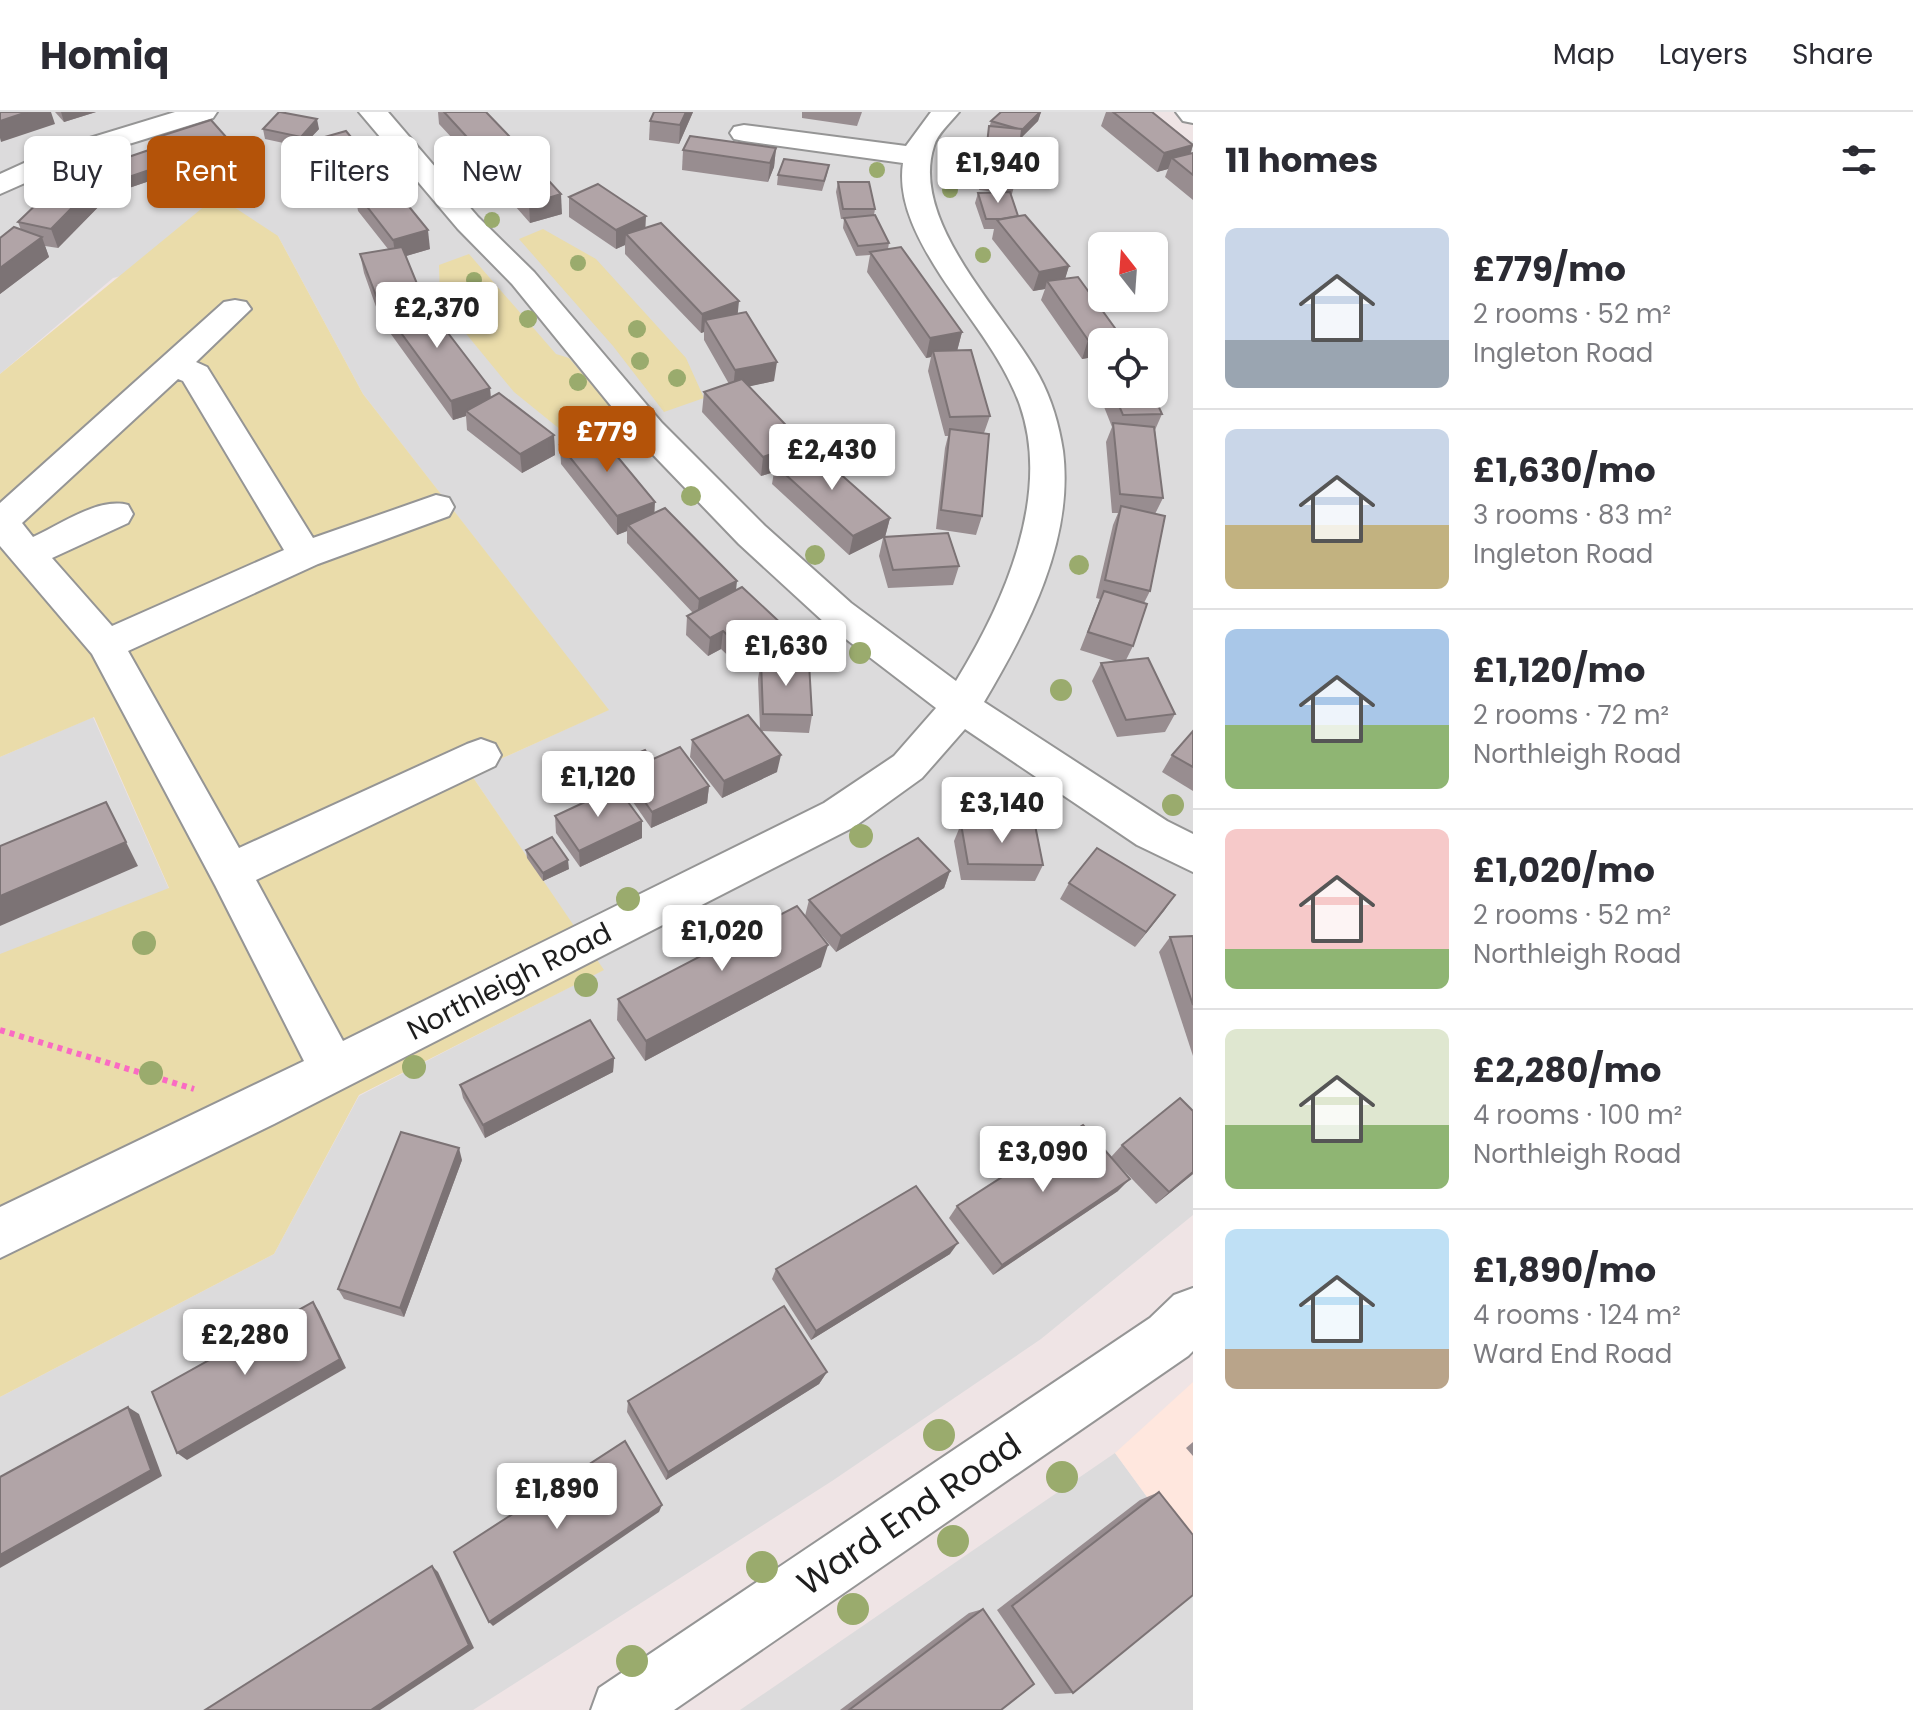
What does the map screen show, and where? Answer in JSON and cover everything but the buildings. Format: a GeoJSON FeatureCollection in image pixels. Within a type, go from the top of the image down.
{"type":"FeatureCollection","features":[{"type":"Feature","properties":{"kind":"street"},"geometry":{"type":"LineString","coordinates":[[0,185],[67,154],[203,112]]}},
{"type":"Feature","properties":{"kind":"street"},"geometry":{"type":"LineString","coordinates":[[373,112],[468,223],[523,278],[650,431],[752,535],[838,613],[962,707],[1152,833],[1193,854]]}},
{"type":"Feature","properties":{"kind":"street"},"geometry":{"type":"LineString","coordinates":[[744,133],[914,156],[927,126],[945,112]]}},
{"type":"Feature","properties":{"kind":"street","name":"Northleigh Road"},"geometry":{"type":"LineString","coordinates":[[0,1233],[257,1108],[839,815],[905,769],[962,707],[1000,645],[1025,582],[1045,503],[1045,442],[1037,407],[1024,375],[934,241],[918,196],[914,156]]}},
{"type":"Feature","properties":{"kind":"street"},"geometry":{"type":"LineString","coordinates":[[235,309],[3,520],[8,532],[106,645],[230,872],[333,1070]]}},
{"type":"Feature","properties":{"kind":"street"},"geometry":{"type":"LineString","coordinates":[[174,364],[195,374],[305,555]]}},
{"type":"Feature","properties":{"kind":"street"},"geometry":{"type":"LineString","coordinates":[[106,645],[305,555],[436,507]]}},
{"type":"Feature","properties":{"kind":"street"},"geometry":{"type":"LineString","coordinates":[[27,555],[115,514]]}},
{"type":"Feature","properties":{"kind":"street"},"geometry":{"type":"LineString","coordinates":[[230,872],[481,755]]}},
{"type":"Feature","properties":{"kind":"street","name":"Ward End Road"},"geometry":{"type":"LineString","coordinates":[[621,1710],[1169,1337],[1193,1314]]}},
{"type":"Feature","properties":{"kind":"path"},"geometry":{"type":"LineString","coordinates":[[0,1030],[257,1108]]}},
{"type":"Feature","properties":{"kind":"shaded area"},"geometry":{"type":"Polygon","coordinates":[[[0,112],[1149,112],[1187,142],[1193,141],[1193,1215],[1041,1339],[832,1481],[473,1710],[0,1710],[0,1397],[274,1254],[359,1096],[603,970],[470,773],[608,710],[363,394],[278,236],[113,278],[0,374],[0,112]]]}},
{"type":"Feature","properties":{"kind":"shaded area"},"geometry":{"type":"Polygon","coordinates":[[[202,208],[235,208],[278,236],[363,394],[609,710],[470,773],[604,970],[359,1095],[274,1254],[0,1397],[0,954],[169,888],[94,717],[0,757],[0,374],[202,208]]]}},
{"type":"Feature","properties":{"kind":"shaded area"},"geometry":{"type":"Polygon","coordinates":[[[543,229],[596,259],[686,358],[704,398],[664,412],[613,346],[519,239],[543,229]]]}},
{"type":"Feature","properties":{"kind":"shaded area"},"geometry":{"type":"Polygon","coordinates":[[[469,254],[556,354],[569,358],[626,425],[577,443],[514,392],[440,302],[439,265],[469,254]]]}},
{"type":"Feature","properties":{"kind":"shaded area"},"geometry":{"type":"Polygon","coordinates":[[[93,717],[169,889],[0,955],[0,757],[93,717]]]}},
{"type":"Feature","properties":{"kind":"shaded area"},"geometry":{"type":"Polygon","coordinates":[[[1193,1382],[1193,1560],[1115,1453],[1193,1382]]]}},
{"type":"Feature","properties":{"kind":"shaded area"},"geometry":{"type":"Polygon","coordinates":[[[1115,1453],[1193,1560],[1193,1710],[740,1710],[1115,1453]]]}}]}
